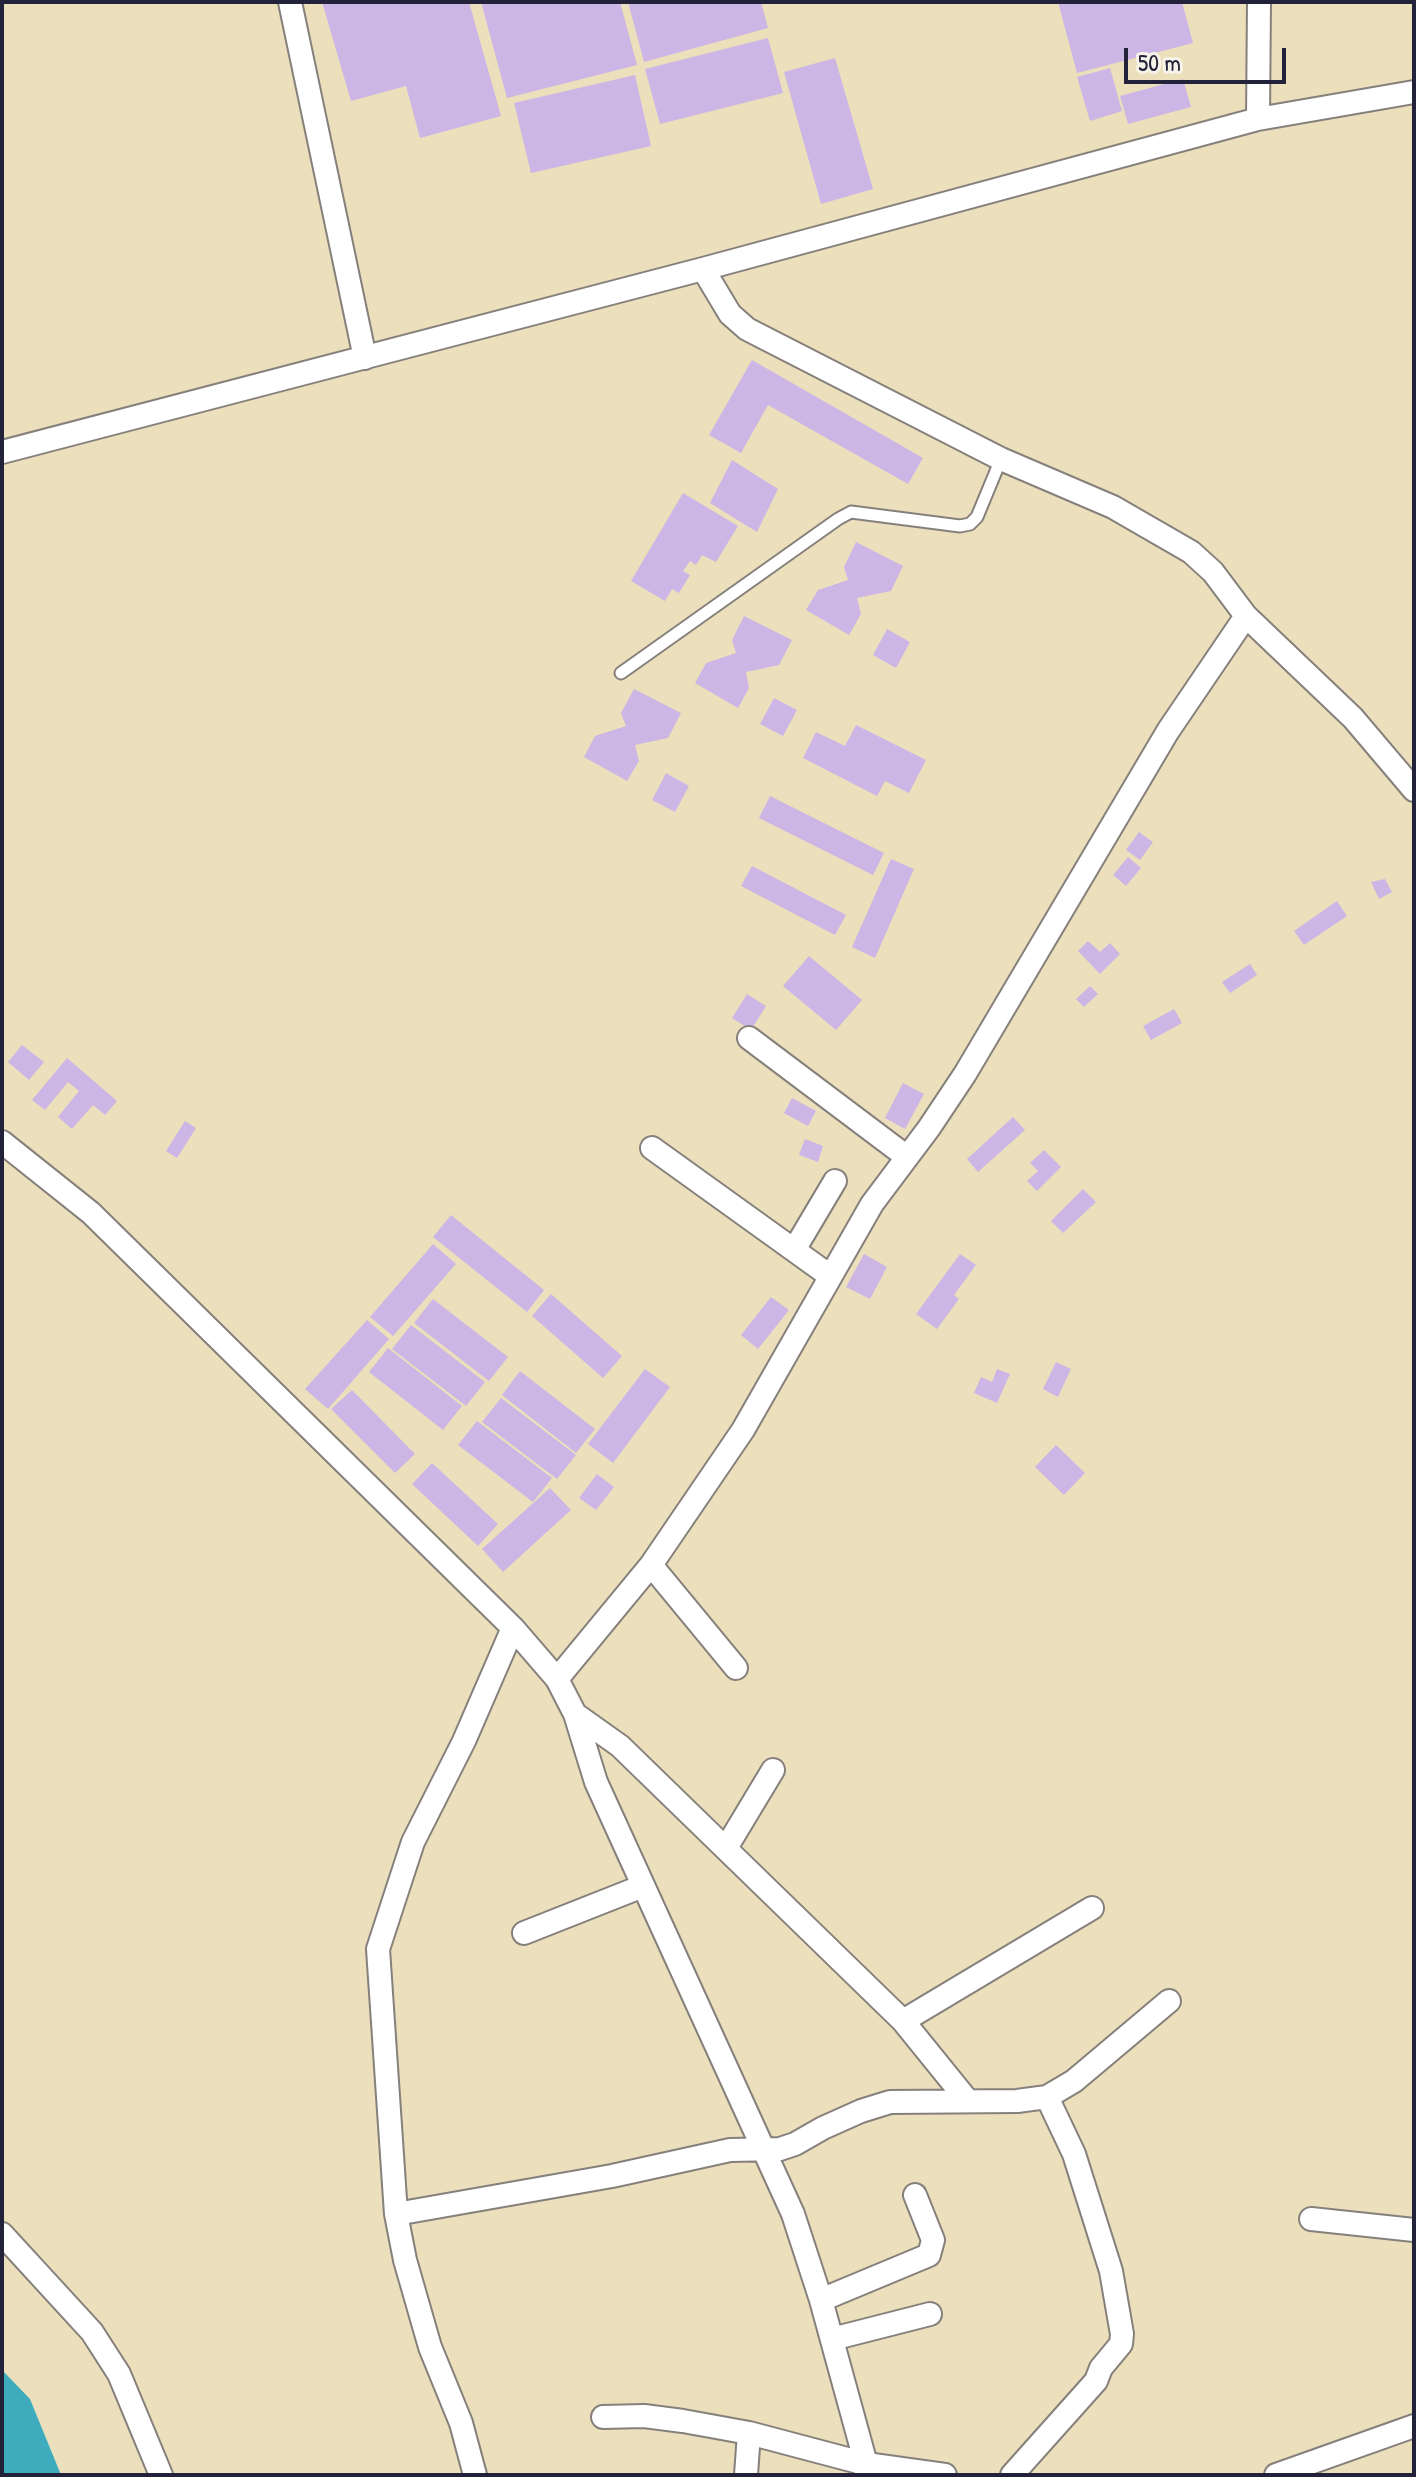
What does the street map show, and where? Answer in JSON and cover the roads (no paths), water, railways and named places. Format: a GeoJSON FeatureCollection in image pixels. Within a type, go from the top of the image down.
{"type":"FeatureCollection","features":[{"type":"Feature","properties":{"kind":"street"},"geometry":{"type":"LineString","coordinates":[[290,2],[365,358]]}},
{"type":"Feature","properties":{"kind":"street"},"geometry":{"type":"LineString","coordinates":[[1258,119],[1259,2]]}},
{"type":"Feature","properties":{"kind":"street"},"geometry":{"type":"LineString","coordinates":[[2,452],[703,269],[1258,119],[1414,92]]}},
{"type":"Feature","properties":{"kind":"street"},"geometry":{"type":"LineString","coordinates":[[703,269],[730,314],[747,329],[1001,459],[1113,507],[1191,552],[1213,572],[1246,616],[1353,718],[1414,790]]}},
{"type":"Feature","properties":{"kind":"street"},"geometry":{"type":"LineString","coordinates":[[557,1679],[651,1565],[743,1430],[872,1204],[965,1074],[1168,731],[1246,616]]}},
{"type":"Feature","properties":{"kind":"street"},"geometry":{"type":"LineString","coordinates":[[749,1038],[907,1157]]}},
{"type":"Feature","properties":{"kind":"street"},"geometry":{"type":"LineString","coordinates":[[2,1142],[91,1213],[513,1628],[557,1679],[575,1714],[596,1782],[793,2214],[821,2300],[866,2469]]}},
{"type":"Feature","properties":{"kind":"street"},"geometry":{"type":"LineString","coordinates":[[652,1148],[830,1276]]}},
{"type":"Feature","properties":{"kind":"street"},"geometry":{"type":"LineString","coordinates":[[794,1250],[835,1181]]}},
{"type":"Feature","properties":{"kind":"street"},"geometry":{"type":"LineString","coordinates":[[651,1565],[736,1668]]}},
{"type":"Feature","properties":{"kind":"street"},"geometry":{"type":"LineString","coordinates":[[475,2475],[461,2423],[430,2347],[405,2260],[396,2214],[378,1949],[413,1842],[464,1741],[513,1628]]}},
{"type":"Feature","properties":{"kind":"street"},"geometry":{"type":"LineString","coordinates":[[575,1714],[620,1746],[903,2021],[967,2100]]}},
{"type":"Feature","properties":{"kind":"street"},"geometry":{"type":"LineString","coordinates":[[726,1848],[773,1770]]}},
{"type":"Feature","properties":{"kind":"street"},"geometry":{"type":"LineString","coordinates":[[524,1933],[643,1886]]}},
{"type":"Feature","properties":{"kind":"street"},"geometry":{"type":"LineString","coordinates":[[903,2021],[1092,1908]]}},
{"type":"Feature","properties":{"kind":"street"},"geometry":{"type":"LineString","coordinates":[[396,2214],[612,2176],[730,2150],[780,2149],[823,2128],[890,2102],[1017,2101],[1047,2097],[1074,2081],[1169,2001]]}},
{"type":"Feature","properties":{"kind":"street"},"geometry":{"type":"LineString","coordinates":[[1012,2475],[1096,2381],[1101,2368],[1121,2344],[1122,2334],[1111,2271],[1074,2154],[1047,2097]]}},
{"type":"Feature","properties":{"kind":"street"},"geometry":{"type":"LineString","coordinates":[[821,2300],[929,2255],[933,2240],[915,2195]]}},
{"type":"Feature","properties":{"kind":"street"},"geometry":{"type":"LineString","coordinates":[[1311,2219],[1414,2230]]}},
{"type":"Feature","properties":{"kind":"street"},"geometry":{"type":"LineString","coordinates":[[2,2234],[92,2332],[119,2374],[161,2475]]}},
{"type":"Feature","properties":{"kind":"street"},"geometry":{"type":"LineString","coordinates":[[832,2339],[930,2314]]}},
{"type":"Feature","properties":{"kind":"street"},"geometry":{"type":"LineString","coordinates":[[603,2417],[644,2416],[749,2433],[866,2469],[945,2475]]}},
{"type":"Feature","properties":{"kind":"street"},"geometry":{"type":"LineString","coordinates":[[1276,2475],[1414,2426]]}},
{"type":"Feature","properties":{"kind":"street"},"geometry":{"type":"LineString","coordinates":[[746,2475],[749,2433]]}},
{"type":"Feature","properties":{"kind":"lane"},"geometry":{"type":"LineString","coordinates":[[621,673],[851,512],[960,526],[970,524],[977,517],[1001,459]]}},
{"type":"Feature","properties":{"kind":"water"},"geometry":{"type":"Polygon","coordinates":[[[2,2370],[30,2399],[61,2475],[2,2475],[2,2370]]]}}]}
